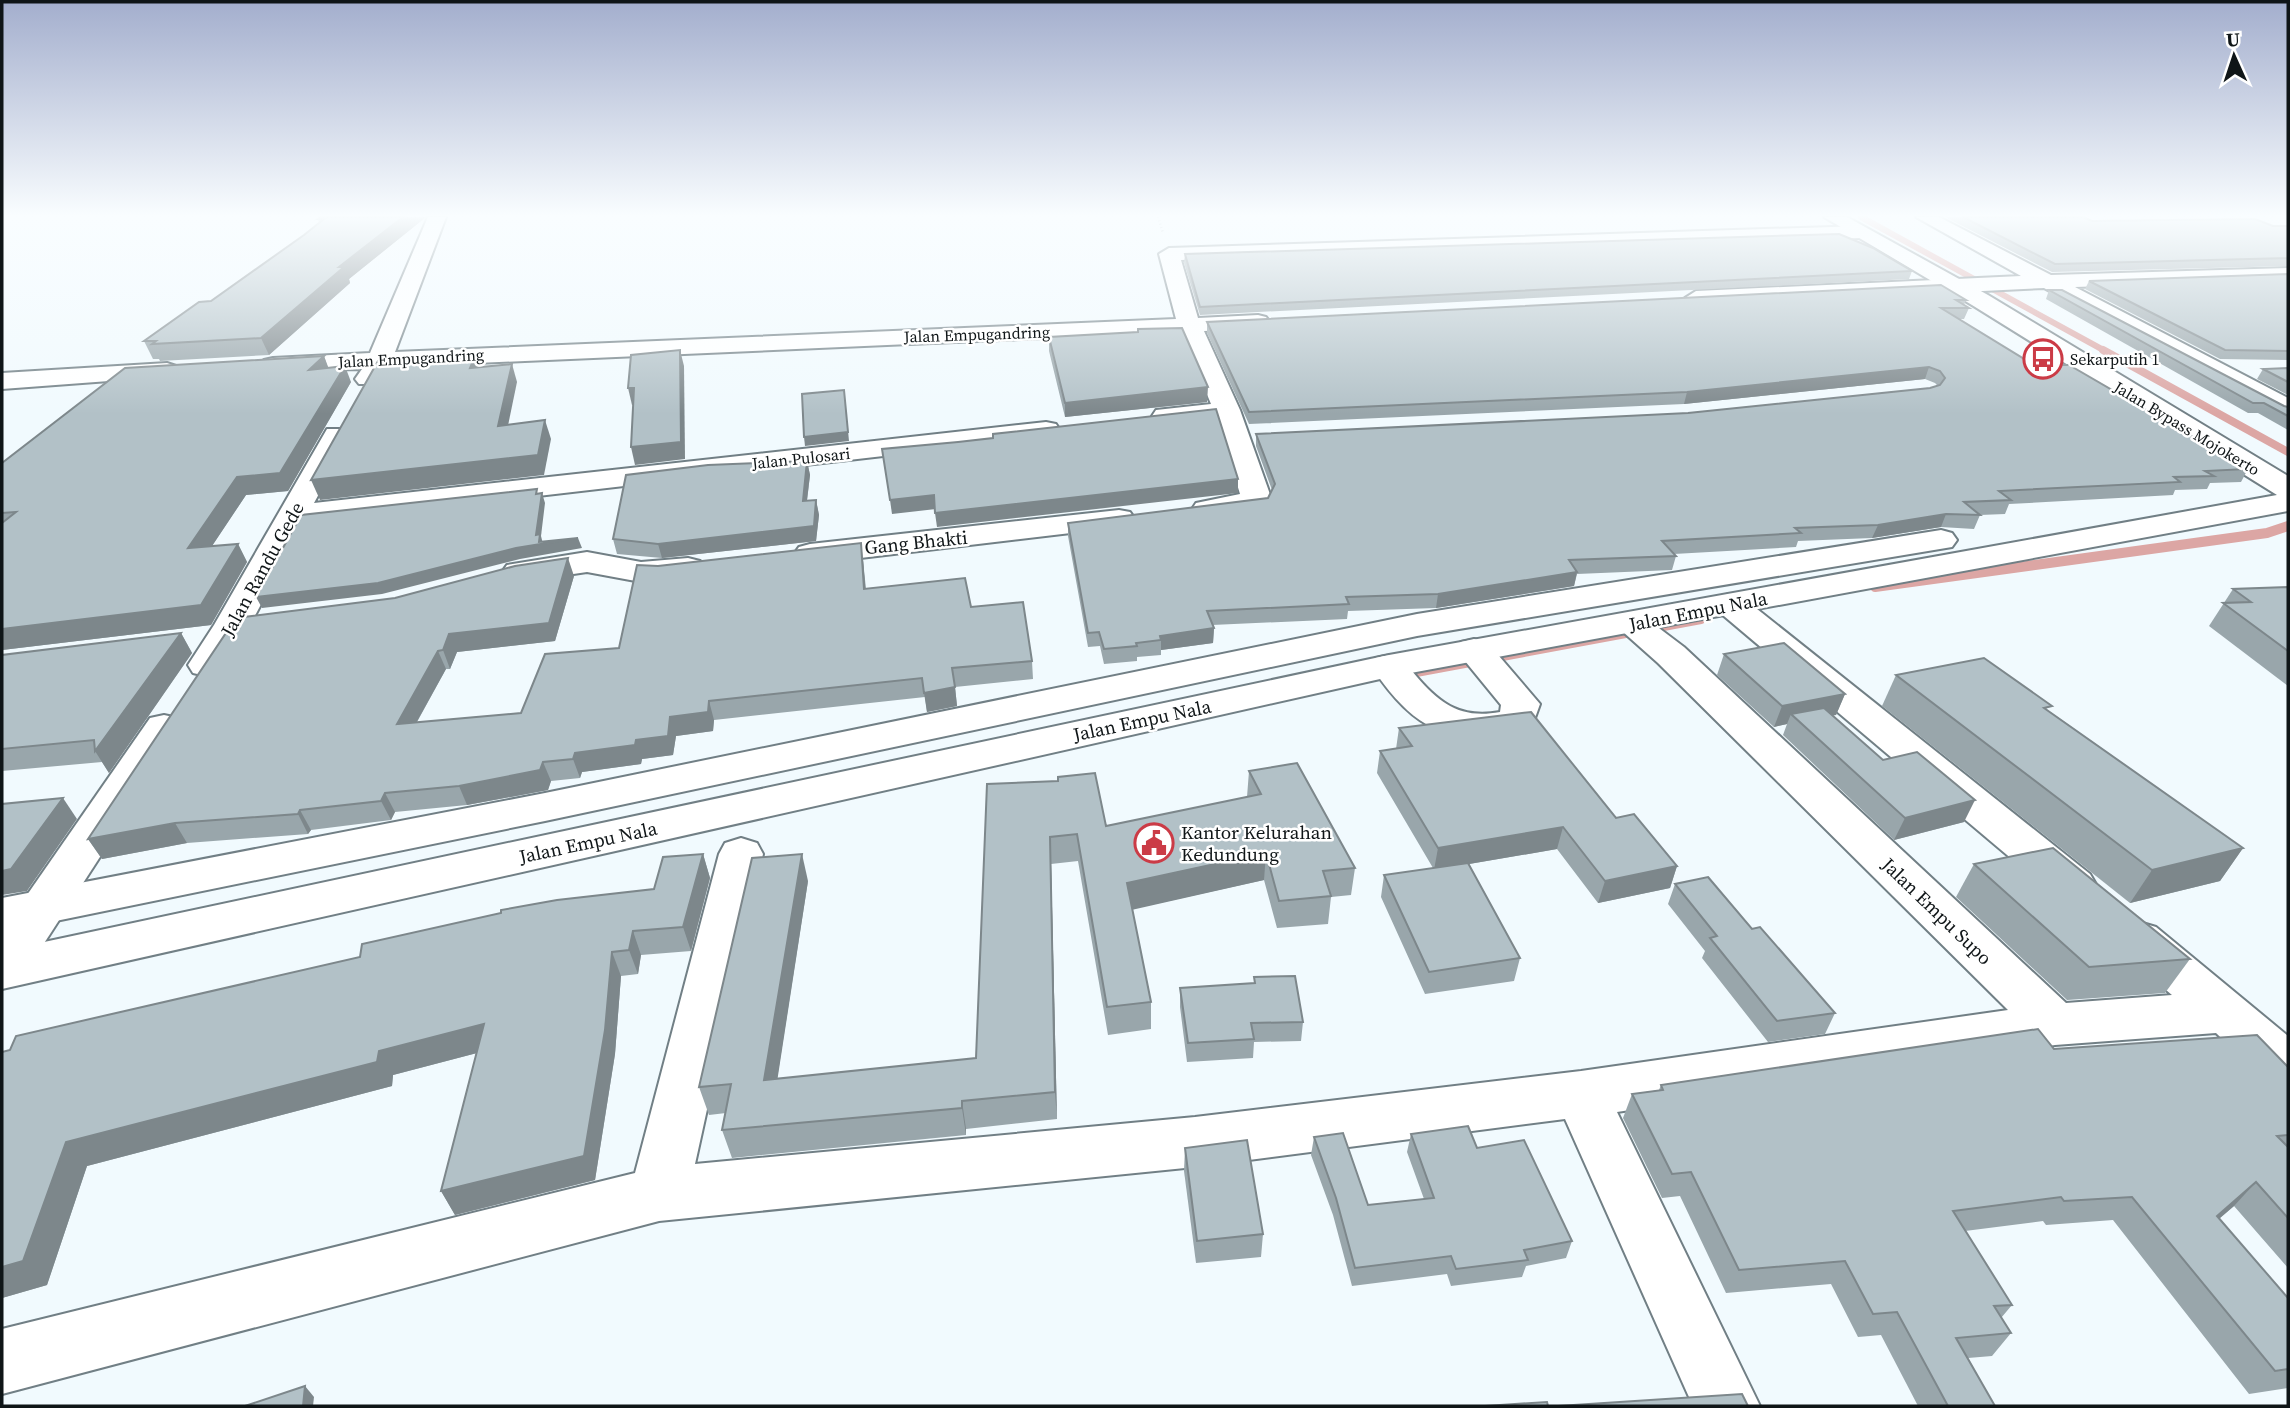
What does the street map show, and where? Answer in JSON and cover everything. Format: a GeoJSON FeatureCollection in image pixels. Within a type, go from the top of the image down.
{"type":"FeatureCollection","features":[{"type":"Feature","properties":{"kind":"main road","name":"Jalan Randu Gede"},"geometry":{"type":"LineString","coordinates":[[2,970],[42,906],[229,631],[377,363],[411,283]]}},
{"type":"Feature","properties":{"kind":"main road"},"geometry":{"type":"LineString","coordinates":[[1177,283],[1191,330],[1242,427]]}},
{"type":"Feature","properties":{"kind":"main road","name":"Jalan Bypass Mojokerto"},"geometry":{"type":"LineString","coordinates":[[1969,283],[2284,488]]}},
{"type":"Feature","properties":{"kind":"main road"},"geometry":{"type":"LineString","coordinates":[[1679,304],[1972,284],[2086,283]]}},
{"type":"Feature","properties":{"kind":"main road"},"geometry":{"type":"LineString","coordinates":[[2056,284],[2288,408]]}},
{"type":"Feature","properties":{"kind":"main road","name":"Jalan Empugandring"},"geometry":{"type":"LineString","coordinates":[[245,367],[1279,325]]}},
{"type":"Feature","properties":{"kind":"main road"},"geometry":{"type":"LineString","coordinates":[[2215,369],[2264,369]]}},
{"type":"Feature","properties":{"kind":"main road"},"geometry":{"type":"LineString","coordinates":[[2,381],[191,370]]}},
{"type":"Feature","properties":{"kind":"main road"},"geometry":{"type":"LineString","coordinates":[[1135,420],[1242,427]]}},
{"type":"Feature","properties":{"kind":"main road","name":"Jalan Pulosari"},"geometry":{"type":"LineString","coordinates":[[292,515],[1070,427]]}},
{"type":"Feature","properties":{"kind":"main road","name":"Gang Bhakti"},"geometry":{"type":"LineString","coordinates":[[785,557],[1248,504],[1257,500],[1242,427]]}},
{"type":"Feature","properties":{"kind":"main road","name":"Jalan Empu Nala"},"geometry":{"type":"LineString","coordinates":[[2,970],[1394,675],[1481,658],[1647,636],[1742,614],[2241,515],[2284,488]]}},
{"type":"Feature","properties":{"kind":"main road","name":"Jalan Empu Nala"},"geometry":{"type":"LineString","coordinates":[[2,915],[545,807],[1447,620],[1909,545],[2284,488]]}},
{"type":"Feature","properties":{"kind":"main road"},"geometry":{"type":"LineString","coordinates":[[2241,515],[2288,523]]}},
{"type":"Feature","properties":{"kind":"main road"},"geometry":{"type":"LineString","coordinates":[[489,577],[574,563],[598,563],[641,572],[716,565]]}},
{"type":"Feature","properties":{"kind":"main road"},"geometry":{"type":"LineString","coordinates":[[1742,614],[2227,1012],[2288,1068]]}},
{"type":"Feature","properties":{"kind":"main road"},"geometry":{"type":"LineString","coordinates":[[186,641],[272,620]]}},
{"type":"Feature","properties":{"kind":"main road"},"geometry":{"type":"LineString","coordinates":[[1364,636],[1394,675],[1444,718],[1469,728],[1517,721],[1521,704],[1447,620]]}},
{"type":"Feature","properties":{"kind":"main road","name":"Jalan Empu Supo"},"geometry":{"type":"LineString","coordinates":[[1647,636],[2055,1024]]}},
{"type":"Feature","properties":{"kind":"main road"},"geometry":{"type":"LineString","coordinates":[[659,1194],[741,854]]}},
{"type":"Feature","properties":{"kind":"main road"},"geometry":{"type":"LineString","coordinates":[[2,1362],[659,1194],[1195,1142],[1581,1094],[2055,1024],[2227,1012]]}},
{"type":"Feature","properties":{"kind":"main road"},"geometry":{"type":"LineString","coordinates":[[1581,1094],[1727,1406]]}},
{"type":"Feature","properties":{"kind":"building"},"geometry":{"type":"Polygon","coordinates":[[[237,283],[326,283],[261,338],[152,344],[156,341],[144,341],[199,302],[211,301],[237,283]]]}},
{"type":"Feature","properties":{"kind":"building"},"geometry":{"type":"Polygon","coordinates":[[[1193,283],[1680,283],[1200,307],[1193,283]]]}},
{"type":"Feature","properties":{"kind":"building"},"geometry":{"type":"Polygon","coordinates":[[[2092,283],[2288,283],[2288,351],[2225,350],[2092,283]]]}},
{"type":"Feature","properties":{"kind":"building"},"geometry":{"type":"Polygon","coordinates":[[[1941,285],[1966,300],[1956,300],[1969,308],[1941,308],[2034,365],[2069,365],[2248,469],[2205,471],[2214,476],[2174,477],[2180,482],[1999,491],[2011,500],[1964,502],[1980,515],[1946,514],[1878,525],[1795,528],[1801,533],[1662,541],[1676,556],[1569,560],[1577,572],[1438,594],[1346,597],[1349,604],[1207,611],[1214,628],[1160,636],[1161,640],[1136,643],[1137,646],[1104,649],[1099,632],[1088,633],[1068,523],[1268,498],[1275,484],[1256,434],[1688,413],[1930,388],[1940,385],[1945,378],[1940,371],[1929,367],[1687,392],[1249,412],[1207,322],[1941,285]]]}},
{"type":"Feature","properties":{"kind":"building"},"geometry":{"type":"Polygon","coordinates":[[[2049,290],[2062,290],[2288,407],[2288,416],[2264,403],[2253,403],[2049,290]]]}},
{"type":"Feature","properties":{"kind":"building"},"geometry":{"type":"Polygon","coordinates":[[[1182,328],[1208,387],[1065,403],[1049,337],[1182,328]]]}},
{"type":"Feature","properties":{"kind":"building"},"geometry":{"type":"Polygon","coordinates":[[[680,350],[681,442],[631,447],[634,388],[628,388],[631,355],[680,350]]]}},
{"type":"Feature","properties":{"kind":"building"},"geometry":{"type":"Polygon","coordinates":[[[324,356],[309,370],[345,366],[280,473],[237,477],[188,548],[238,544],[201,605],[2,629],[2,523],[16,512],[2,513],[2,463],[125,368],[324,356]]]}},
{"type":"Feature","properties":{"kind":"building"},"geometry":{"type":"Polygon","coordinates":[[[475,356],[470,368],[512,364],[498,426],[545,420],[538,455],[311,480],[378,361],[475,356]]]}},
{"type":"Feature","properties":{"kind":"building"},"geometry":{"type":"Polygon","coordinates":[[[2288,368],[2288,382],[2263,369],[2288,368]]]}},
{"type":"Feature","properties":{"kind":"building"},"geometry":{"type":"Polygon","coordinates":[[[844,390],[848,432],[804,437],[802,394],[844,390]]]}},
{"type":"Feature","properties":{"kind":"building"},"geometry":{"type":"Polygon","coordinates":[[[1216,409],[1238,479],[935,513],[934,495],[890,500],[882,449],[993,438],[993,434],[1216,409]]]}},
{"type":"Feature","properties":{"kind":"building"},"geometry":{"type":"Polygon","coordinates":[[[807,461],[803,501],[816,500],[814,526],[658,544],[613,539],[626,475],[708,465],[807,461]]]}},
{"type":"Feature","properties":{"kind":"building"},"geometry":{"type":"Polygon","coordinates":[[[537,489],[536,494],[542,493],[536,535],[540,534],[539,542],[578,538],[516,548],[378,583],[256,597],[301,515],[537,489]]]}},
{"type":"Feature","properties":{"kind":"building"},"geometry":{"type":"Polygon","coordinates":[[[861,543],[864,589],[965,578],[971,607],[1023,602],[1032,661],[952,668],[955,687],[924,693],[922,678],[709,701],[708,712],[670,717],[668,736],[636,740],[635,745],[575,753],[573,759],[543,762],[540,770],[459,786],[385,793],[381,801],[300,810],[298,814],[175,823],[88,839],[236,618],[395,598],[515,566],[568,558],[549,623],[449,634],[443,650],[438,651],[397,724],[521,713],[545,654],[619,648],[637,565],[658,566],[861,543]]]}},
{"type":"Feature","properties":{"kind":"building"},"geometry":{"type":"Polygon","coordinates":[[[2288,587],[2288,651],[2223,603],[2251,602],[2233,589],[2288,587]]]}},
{"type":"Feature","properties":{"kind":"building"},"geometry":{"type":"Polygon","coordinates":[[[181,633],[95,751],[94,740],[2,749],[2,655],[181,633]]]}},
{"type":"Feature","properties":{"kind":"building"},"geometry":{"type":"Polygon","coordinates":[[[1784,643],[1845,694],[1782,706],[1724,654],[1784,643]]]}},
{"type":"Feature","properties":{"kind":"building"},"geometry":{"type":"Polygon","coordinates":[[[1984,658],[2052,706],[2044,708],[2243,848],[2152,870],[1896,675],[1984,658]]]}},
{"type":"Feature","properties":{"kind":"building"},"geometry":{"type":"Polygon","coordinates":[[[1824,708],[1883,760],[1917,752],[1975,800],[1905,818],[1791,714],[1824,708]]]}},
{"type":"Feature","properties":{"kind":"building"},"geometry":{"type":"Polygon","coordinates":[[[1531,712],[1616,818],[1634,814],[1677,866],[1605,881],[1563,827],[1438,848],[1380,751],[1412,746],[1399,728],[1531,712]]]}},
{"type":"Feature","properties":{"kind":"building"},"geometry":{"type":"Polygon","coordinates":[[[1297,763],[1355,868],[1323,871],[1331,896],[1279,901],[1266,853],[1127,883],[1151,1002],[1107,1007],[1077,834],[1050,837],[1055,1092],[962,1101],[962,1108],[722,1130],[731,1084],[699,1087],[752,858],[802,854],[764,1080],[976,1058],[987,784],[1058,781],[1058,777],[1095,773],[1106,826],[1261,794],[1249,771],[1297,763]]]}},
{"type":"Feature","properties":{"kind":"building"},"geometry":{"type":"Polygon","coordinates":[[[63,798],[11,869],[2,871],[2,804],[63,798]]]}},
{"type":"Feature","properties":{"kind":"building"},"geometry":{"type":"Polygon","coordinates":[[[2053,848],[2190,959],[2089,967],[1974,864],[2053,848]]]}},
{"type":"Feature","properties":{"kind":"building"},"geometry":{"type":"Polygon","coordinates":[[[703,854],[683,927],[633,931],[629,950],[612,952],[605,1030],[584,1156],[441,1191],[484,1024],[379,1051],[377,1062],[66,1142],[23,1261],[2,1267],[2,1052],[10,1050],[16,1036],[360,957],[362,944],[501,913],[501,910],[557,900],[654,889],[663,857],[703,854]]]}},
{"type":"Feature","properties":{"kind":"building"},"geometry":{"type":"Polygon","coordinates":[[[1468,863],[1520,958],[1429,972],[1384,875],[1468,863]]]}},
{"type":"Feature","properties":{"kind":"building"},"geometry":{"type":"Polygon","coordinates":[[[1708,877],[1752,929],[1760,927],[1835,1013],[1777,1021],[1710,938],[1717,936],[1675,884],[1708,877]]]}},
{"type":"Feature","properties":{"kind":"building"},"geometry":{"type":"Polygon","coordinates":[[[1295,976],[1303,1022],[1251,1023],[1254,1039],[1188,1043],[1180,988],[1255,983],[1254,977],[1295,976]]]}},
{"type":"Feature","properties":{"kind":"building"},"geometry":{"type":"Polygon","coordinates":[[[2038,1029],[2054,1049],[2257,1035],[2288,1067],[2288,1135],[2277,1136],[2288,1147],[2288,1218],[2256,1182],[2217,1216],[2288,1298],[2288,1369],[2275,1371],[2132,1197],[2064,1201],[2061,1197],[1953,1211],[2012,1305],[1994,1306],[2011,1333],[1956,1338],[1995,1406],[1948,1406],[1897,1312],[1873,1314],[1845,1261],[1739,1270],[1691,1172],[1672,1174],[1632,1094],[1663,1090],[1661,1085],[2038,1029]]]}},
{"type":"Feature","properties":{"kind":"building"},"geometry":{"type":"Polygon","coordinates":[[[1468,1126],[1477,1148],[1524,1140],[1572,1241],[1524,1250],[1528,1260],[1456,1269],[1451,1256],[1355,1268],[1336,1198],[1314,1137],[1343,1133],[1368,1205],[1434,1198],[1411,1134],[1468,1126]]]}},
{"type":"Feature","properties":{"kind":"building"},"geometry":{"type":"Polygon","coordinates":[[[1247,1140],[1263,1234],[1197,1241],[1185,1148],[1247,1140]]]}},
{"type":"Feature","properties":{"kind":"building"},"geometry":{"type":"Polygon","coordinates":[[[305,1386],[303,1406],[245,1406],[305,1386]]]}},
{"type":"Feature","properties":{"kind":"building"},"geometry":{"type":"Polygon","coordinates":[[[1742,1394],[1748,1406],[1558,1406],[1742,1394]]]}},
{"type":"Feature","properties":{"kind":"building"},"geometry":{"type":"Polygon","coordinates":[[[1547,1402],[1548,1406],[1485,1406],[1547,1402]]]}},
{"type":"Feature","properties":{"kind":"waterway"},"geometry":{"type":"LineString","coordinates":[[1981,283],[2107,352]]}},
{"type":"Feature","properties":{"kind":"waterway"},"geometry":{"type":"LineString","coordinates":[[2103,350],[2288,452]]}},
{"type":"Feature","properties":{"kind":"waterway"},"geometry":{"type":"LineString","coordinates":[[1875,587],[2267,533],[2288,526]]}},
{"type":"Feature","properties":{"kind":"waterway"},"geometry":{"type":"LineString","coordinates":[[1400,675],[1701,619]]}},
{"type":"Feature","properties":{"kind":"place","name":"Sekarputih 1"},"geometry":{"type":"Point","coordinates":[2043,359]}},
{"type":"Feature","properties":{"kind":"place","name":"Kantor Kelurahan Kedundung"},"geometry":{"type":"Point","coordinates":[1154,843]}}]}
